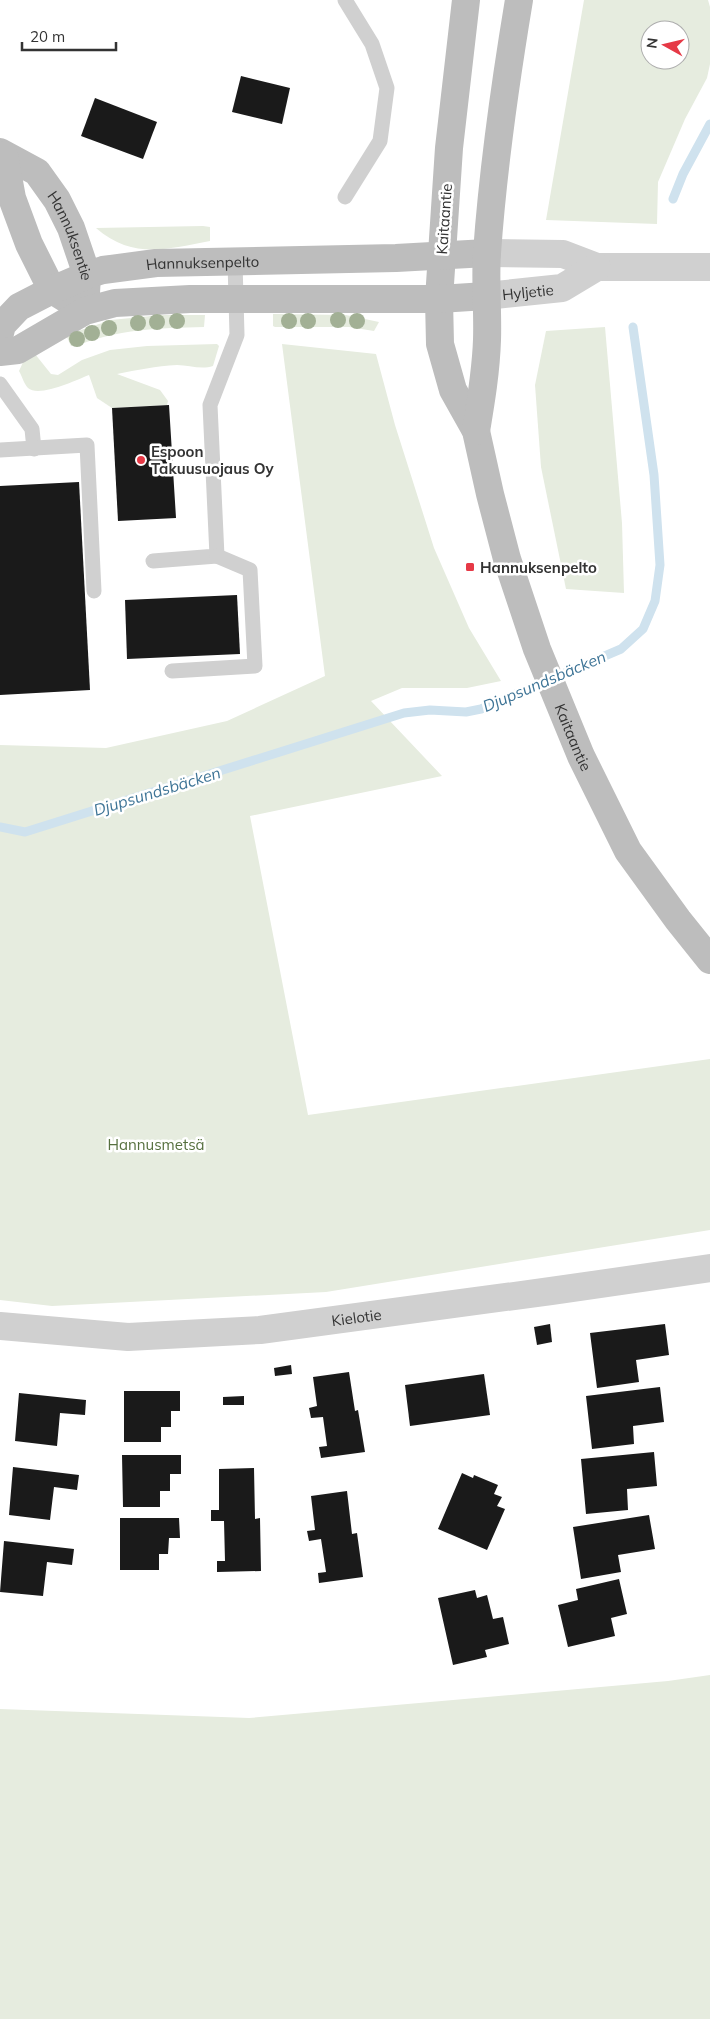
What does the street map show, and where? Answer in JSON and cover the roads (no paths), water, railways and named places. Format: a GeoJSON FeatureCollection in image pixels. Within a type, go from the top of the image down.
{"type":"FeatureCollection","features":[{"type":"Feature","properties":{"kind":"main road","name":"Kaitaantie"},"geometry":{"type":"LineString","coordinates":[[466,0],[449,148],[439,299],[440,344],[454,390],[476,431],[507,559],[537,649],[581,756],[628,851],[678,920],[710,960]]}},
{"type":"Feature","properties":{"kind":"main road","name":"Kaitaantie"},"geometry":{"type":"LineString","coordinates":[[476,431],[484,383],[487,338],[487,253],[507,74],[519,0]]}},
{"type":"Feature","properties":{"kind":"main road","name":"Hannuksentie"},"geometry":{"type":"LineString","coordinates":[[2,153],[37,172],[48,186],[71,228],[87,275],[85,311],[52,290],[29,244],[12,198],[2,153]]}},
{"type":"Feature","properties":{"kind":"main road","name":"Hannuksenpelto"},"geometry":{"type":"LineString","coordinates":[[0,333],[2,326],[19,307],[52,290],[104,270],[156,263],[441,257],[487,253]]}},
{"type":"Feature","properties":{"kind":"main road"},"geometry":{"type":"LineString","coordinates":[[0,352],[18,350],[85,311],[115,303],[236,299],[439,299],[486,296]]}},
{"type":"Feature","properties":{"kind":"street"},"geometry":{"type":"LineString","coordinates":[[487,253],[563,254],[596,267],[710,267]]}},
{"type":"Feature","properties":{"kind":"street","name":"Hyljetie"},"geometry":{"type":"LineString","coordinates":[[486,296],[562,288],[596,267]]}},
{"type":"Feature","properties":{"kind":"street","name":"Kielotie"},"geometry":{"type":"LineString","coordinates":[[0,1326],[128,1337],[260,1330],[710,1268]]}},
{"type":"Feature","properties":{"kind":"lane"},"geometry":{"type":"LineString","coordinates":[[345,0],[372,44],[387,88],[380,141],[345,197]]}},
{"type":"Feature","properties":{"kind":"lane"},"geometry":{"type":"LineString","coordinates":[[217,556],[210,405],[237,335],[235,262]]}},
{"type":"Feature","properties":{"kind":"lane"},"geometry":{"type":"LineString","coordinates":[[0,384],[32,430],[34,448]]}},
{"type":"Feature","properties":{"kind":"lane"},"geometry":{"type":"LineString","coordinates":[[0,450],[87,446],[94,592]]}},
{"type":"Feature","properties":{"kind":"lane"},"geometry":{"type":"LineString","coordinates":[[153,561],[217,556],[250,570],[255,666],[172,671]]}},
{"type":"Feature","properties":{"kind":"waterway","name":"Djupsundsbäcken"},"geometry":{"type":"LineString","coordinates":[[673,199],[683,174],[710,124]]}},
{"type":"Feature","properties":{"kind":"waterway","name":"Djupsundsbäcken"},"geometry":{"type":"LineString","coordinates":[[0,827],[25,832],[404,713],[430,710],[466,712],[481,709],[621,649],[643,629],[655,601],[660,565],[654,475],[633,327]]}},
{"type":"Feature","properties":{"kind":"place","name":"Espoon Takuusuojaus Oy"},"geometry":{"type":"Point","coordinates":[141,460]}},
{"type":"Feature","properties":{"kind":"place","name":"Hannuksenpelto"},"geometry":{"type":"Point","coordinates":[470,567]}},
{"type":"Feature","properties":{"kind":"park label","name":"Hannusmetsä"},"geometry":{"type":"Point","coordinates":[156,1144]}}]}
